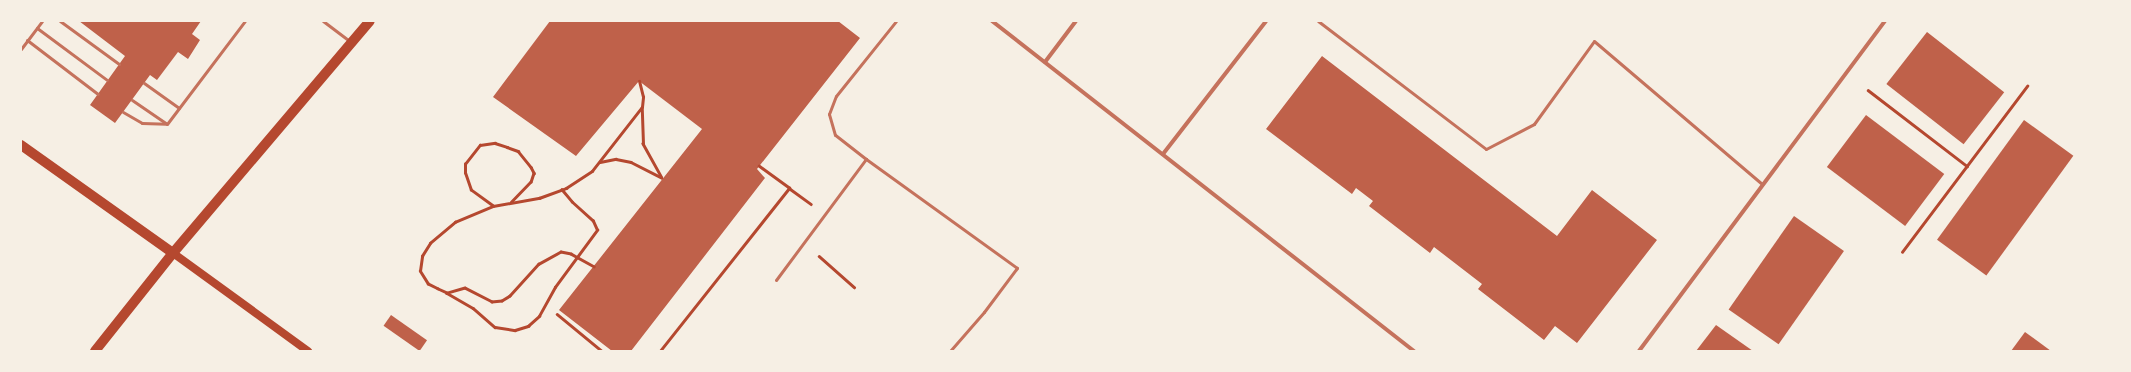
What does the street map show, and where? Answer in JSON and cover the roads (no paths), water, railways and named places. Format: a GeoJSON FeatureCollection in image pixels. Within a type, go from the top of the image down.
{"type":"FeatureCollection","features":[{"type":"Feature","properties":{"kind":"main road"},"geometry":{"type":"LineString","coordinates":[[95,351],[173,252],[370,21]]}},
{"type":"Feature","properties":{"kind":"main road"},"geometry":{"type":"LineString","coordinates":[[21,145],[173,252],[308,351]]}},
{"type":"Feature","properties":{"kind":"street"},"geometry":{"type":"LineString","coordinates":[[992,21],[1414,351]]}},
{"type":"Feature","properties":{"kind":"street"},"geometry":{"type":"LineString","coordinates":[[1045,62],[1076,21]]}},
{"type":"Feature","properties":{"kind":"street"},"geometry":{"type":"LineString","coordinates":[[1163,154],[1266,21]]}},
{"type":"Feature","properties":{"kind":"street"},"geometry":{"type":"LineString","coordinates":[[1638,351],[1885,21]]}},
{"type":"Feature","properties":{"kind":"lane"},"geometry":{"type":"LineString","coordinates":[[21,49],[42,21]]}},
{"type":"Feature","properties":{"kind":"lane"},"geometry":{"type":"LineString","coordinates":[[60,21],[119,64]]}},
{"type":"Feature","properties":{"kind":"lane"},"geometry":{"type":"LineString","coordinates":[[167,124],[245,21]]}},
{"type":"Feature","properties":{"kind":"lane"},"geometry":{"type":"LineString","coordinates":[[324,21],[351,42]]}},
{"type":"Feature","properties":{"kind":"lane"},"geometry":{"type":"LineString","coordinates":[[896,21],[836,96],[829,114],[835,135],[1017,268],[984,312],[950,351]]}},
{"type":"Feature","properties":{"kind":"lane"},"geometry":{"type":"LineString","coordinates":[[1318,21],[1486,149],[1534,124],[1594,41],[1762,184]]}},
{"type":"Feature","properties":{"kind":"lane"},"geometry":{"type":"LineString","coordinates":[[37,28],[107,80]]}},
{"type":"Feature","properties":{"kind":"lane"},"geometry":{"type":"LineString","coordinates":[[27,40],[98,94]]}},
{"type":"Feature","properties":{"kind":"lane"},"geometry":{"type":"LineString","coordinates":[[144,83],[179,108]]}},
{"type":"Feature","properties":{"kind":"lane"},"geometry":{"type":"LineString","coordinates":[[132,100],[167,124]]}},
{"type":"Feature","properties":{"kind":"lane"},"geometry":{"type":"LineString","coordinates":[[123,112],[142,123],[167,124]]}},
{"type":"Feature","properties":{"kind":"lane"},"geometry":{"type":"LineString","coordinates":[[776,280],[866,159]]}}]}
